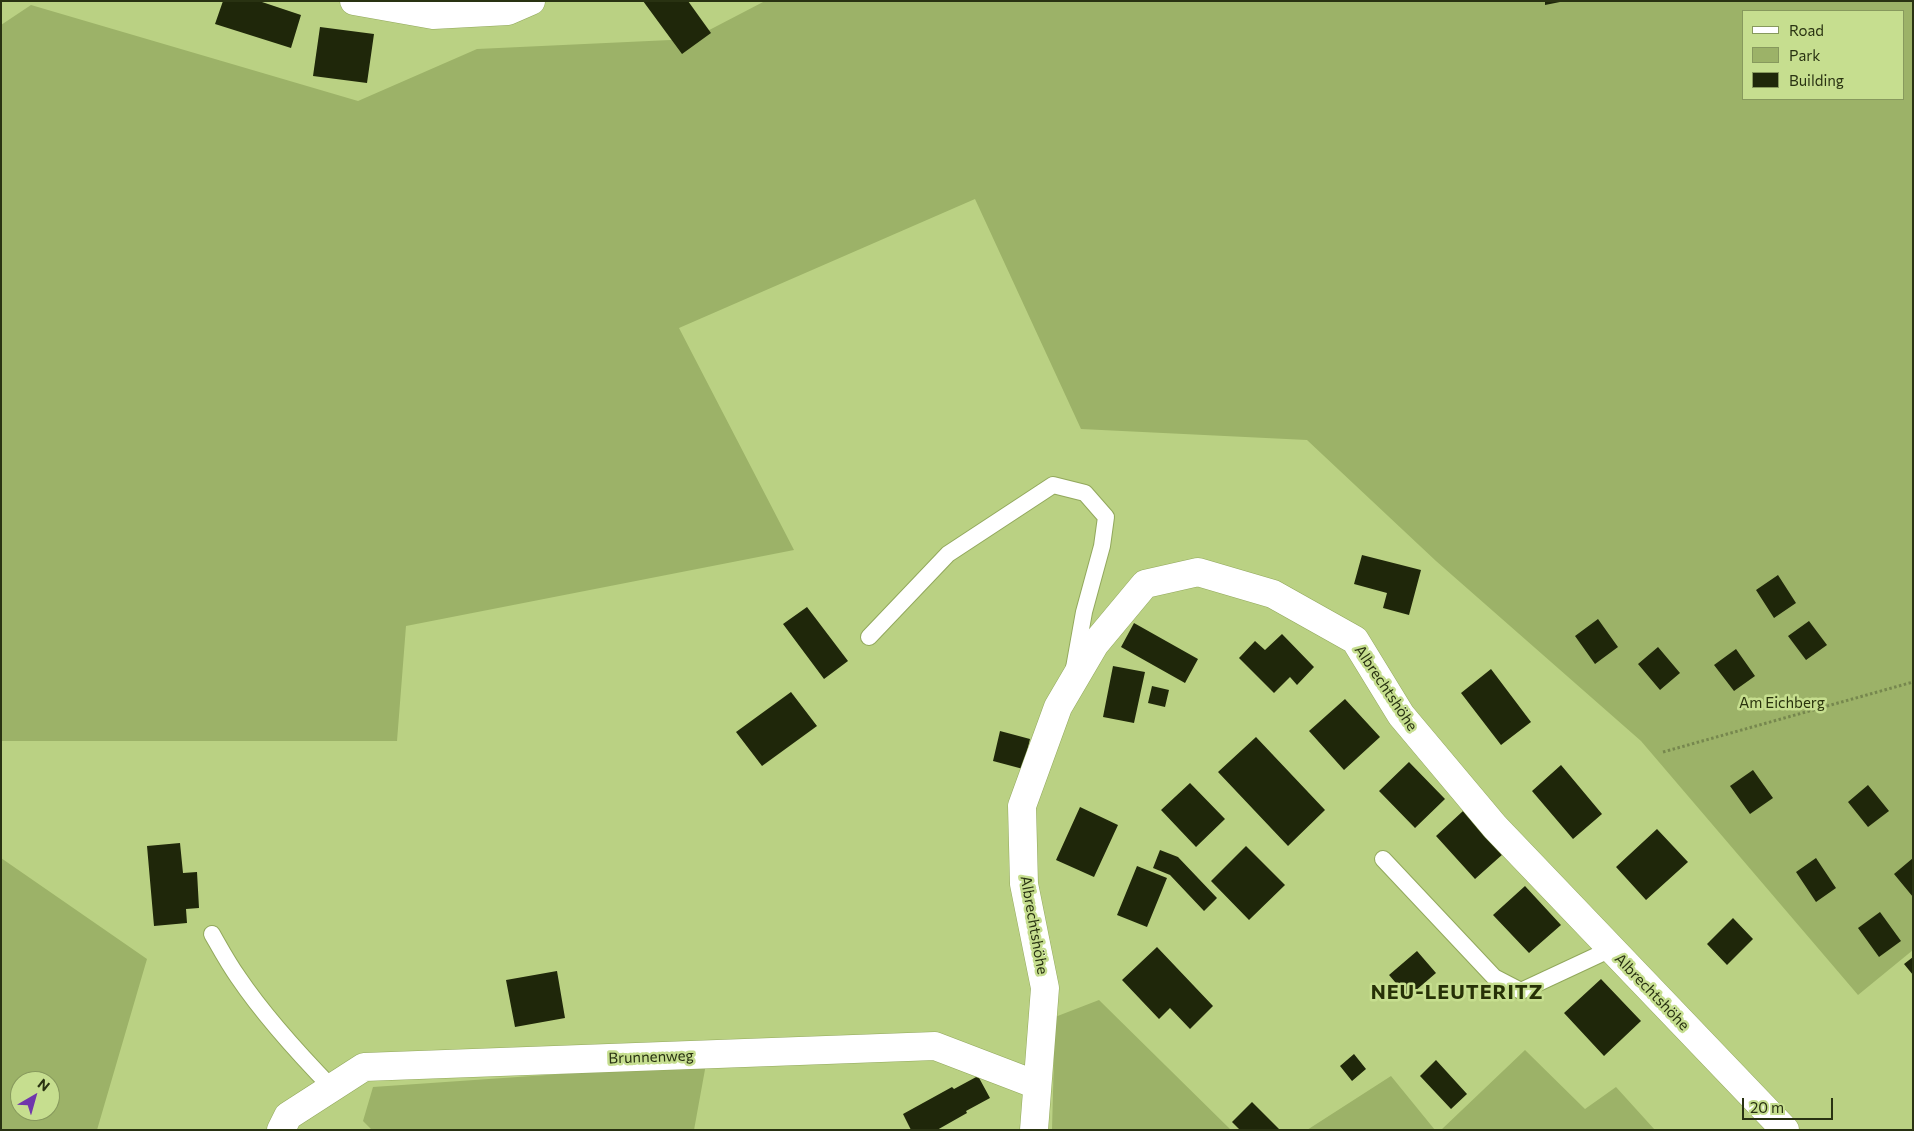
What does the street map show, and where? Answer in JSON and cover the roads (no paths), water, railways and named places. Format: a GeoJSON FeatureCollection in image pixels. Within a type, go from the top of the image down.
{"type":"FeatureCollection","features":[{"type":"Feature","properties":{"kind":"street"},"geometry":{"type":"LineString","coordinates":[[354,1],[433,15],[508,11],[531,1]]}},
{"type":"Feature","properties":{"kind":"street","name":"Albrechtshöhe"},"geometry":{"type":"LineString","coordinates":[[1034,1130],[1044,988],[1024,884],[1022,806],[1058,707],[1094,644],[1145,584],[1198,572],[1273,594],[1355,640],[1401,715],[1495,827],[1785,1130]]}},
{"type":"Feature","properties":{"kind":"street","name":"Brunnenweg"},"geometry":{"type":"LineString","coordinates":[[281,1130],[288,1116],[364,1067],[935,1046],[1037,1085]]}},
{"type":"Feature","properties":{"kind":"lane"},"geometry":{"type":"LineString","coordinates":[[869,637],[948,554],[1053,485],[1085,493],[1106,517],[1102,546],[1084,612],[1071,685]]}},
{"type":"Feature","properties":{"kind":"lane"},"geometry":{"type":"LineString","coordinates":[[1383,860],[1494,977],[1521,991],[1611,949]]}},
{"type":"Feature","properties":{"kind":"lane"},"geometry":{"type":"LineString","coordinates":[[212,934],[237,976],[266,1014],[298,1053],[332,1088]]}},
{"type":"Feature","properties":{"kind":"district","name":"NEU-LEUTERITZ"},"geometry":{"type":"Point","coordinates":[1457,992]}},
{"type":"Feature","properties":{"kind":"park label","name":"Am Eichberg"},"geometry":{"type":"Point","coordinates":[1782,703]}}]}
